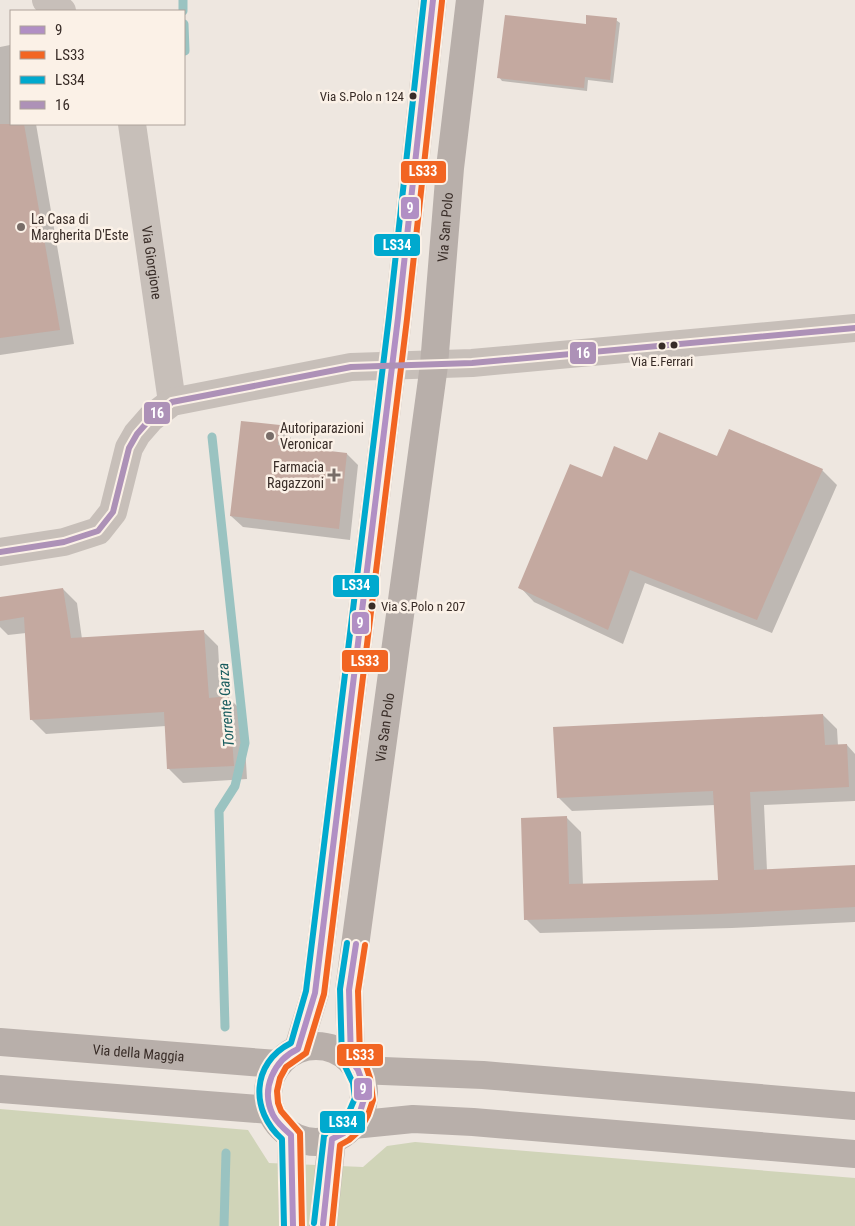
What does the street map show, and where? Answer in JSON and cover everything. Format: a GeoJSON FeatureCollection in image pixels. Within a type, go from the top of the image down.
{"type":"FeatureCollection","features":[{"type":"Feature","properties":{"kind":"main road"},"geometry":{"type":"LineString","coordinates":[[433,0],[393,364],[315,993],[287,1057],[267,1090],[270,1110],[278,1124],[291,1135],[310,1142],[342,1132],[413,1119],[855,1154]]}},
{"type":"Feature","properties":{"kind":"main road","name":"Via San Polo"},"geometry":{"type":"LineString","coordinates":[[323,1226],[342,1132],[360,1112],[364,1099],[362,1081],[354,1065],[349,990],[434,365],[450,168],[470,0]]}},
{"type":"Feature","properties":{"kind":"main road","name":"Via della Maggia"},"geometry":{"type":"LineString","coordinates":[[0,1042],[287,1057]]}},
{"type":"Feature","properties":{"kind":"main road"},"geometry":{"type":"LineString","coordinates":[[287,1057],[316,1045],[333,1049],[354,1065],[855,1106]]}},
{"type":"Feature","properties":{"kind":"main road"},"geometry":{"type":"LineString","coordinates":[[0,1089],[270,1110]]}},
{"type":"Feature","properties":{"kind":"main road"},"geometry":{"type":"LineString","coordinates":[[291,1135],[293,1226]]}},
{"type":"Feature","properties":{"kind":"street"},"geometry":{"type":"LineString","coordinates":[[46,0],[61,10]]}},
{"type":"Feature","properties":{"kind":"street","name":"Via Giorgione"},"geometry":{"type":"LineString","coordinates":[[132,125],[172,402]]}},
{"type":"Feature","properties":{"kind":"street"},"geometry":{"type":"LineString","coordinates":[[0,552],[64,542],[98,531],[113,512],[129,448],[137,434],[151,418],[172,402],[351,367],[393,364],[434,365],[472,363],[855,328]]}},
{"type":"Feature","properties":{"kind":"green space"},"geometry":{"type":"Polygon","coordinates":[[[0,1109],[248,1130],[269,1163],[363,1167],[387,1146],[415,1142],[855,1178],[855,1226],[0,1226],[0,1109]]]}},
{"type":"Feature","properties":{"kind":"building"},"geometry":{"type":"Polygon","coordinates":[[[505,15],[586,24],[586,15],[617,18],[610,80],[585,77],[584,88],[497,78],[505,15]]]}},
{"type":"Feature","properties":{"kind":"building","name":"La Casa di Margherita D'Este"},"geometry":{"type":"Polygon","coordinates":[[[0,124],[24,125],[60,330],[0,338],[0,124]]]}},
{"type":"Feature","properties":{"kind":"building"},"geometry":{"type":"Polygon","coordinates":[[[241,421],[280,425],[278,445],[347,453],[339,529],[230,516],[241,421]]]}},
{"type":"Feature","properties":{"kind":"building"},"geometry":{"type":"Polygon","coordinates":[[[729,429],[823,469],[757,620],[630,570],[608,630],[518,588],[570,464],[602,477],[614,446],[647,460],[659,432],[717,456],[729,429]]]}},
{"type":"Feature","properties":{"kind":"building"},"geometry":{"type":"Polygon","coordinates":[[[63,588],[71,638],[204,630],[209,698],[229,696],[234,766],[167,769],[164,712],[30,720],[24,617],[0,621],[0,597],[63,588]]]}},
{"type":"Feature","properties":{"kind":"building"},"geometry":{"type":"Polygon","coordinates":[[[823,714],[825,745],[847,744],[849,787],[750,792],[754,870],[855,865],[855,907],[718,914],[524,920],[521,818],[567,816],[569,884],[718,880],[713,791],[557,798],[553,727],[823,714]]]}},
{"type":"Feature","properties":{"kind":"waterway","name":"Torrente Garza"},"geometry":{"type":"LineString","coordinates":[[183,0],[183,10]]}},
{"type":"Feature","properties":{"kind":"waterway","name":"Torrente Garza"},"geometry":{"type":"LineString","coordinates":[[212,437],[245,743],[235,786],[219,811],[225,1027]]}},
{"type":"Feature","properties":{"kind":"waterway","name":"Torrente Garza"},"geometry":{"type":"LineString","coordinates":[[224,1226],[226,1153]]}},
{"type":"Feature","properties":{"kind":"transit line","name":"LS34"},"geometry":{"type":"LineString","coordinates":[[284,1226],[282,1139],[264,1115],[260,1102],[260,1088],[262,1075],[268,1062],[291,1043],[306,991],[389,317],[424,0]]}},
{"type":"Feature","properties":{"kind":"transit line","name":"9"},"geometry":{"type":"LineString","coordinates":[[293,1226],[291,1135],[273,1115],[269,1105],[269,1086],[272,1076],[282,1060],[298,1049],[315,993],[398,318],[433,0]]}},
{"type":"Feature","properties":{"kind":"transit line","name":"LS33"},"geometry":{"type":"LineString","coordinates":[[302,1226],[300,1133],[281,1111],[277,1091],[280,1078],[286,1067],[306,1053],[324,994],[407,319],[442,1]]}},
{"type":"Feature","properties":{"kind":"transit line","name":"16"},"geometry":{"type":"LineString","coordinates":[[0,552],[64,542],[98,531],[113,512],[129,448],[137,434],[151,418],[172,402],[351,367],[472,363],[855,328]]}},
{"type":"Feature","properties":{"kind":"transit line","name":"LS34"},"geometry":{"type":"LineString","coordinates":[[314,1223],[324,1136],[346,1119],[355,1098],[353,1083],[342,1060],[340,989],[347,943]]}},
{"type":"Feature","properties":{"kind":"transit line","name":"9"},"geometry":{"type":"LineString","coordinates":[[323,1224],[332,1139],[344,1133],[353,1125],[364,1099],[362,1081],[358,1070],[351,1060],[349,990],[356,944]]}},
{"type":"Feature","properties":{"kind":"transit line","name":"LS33"},"geometry":{"type":"LineString","coordinates":[[332,1225],[340,1145],[360,1130],[373,1100],[370,1078],[366,1066],[360,1057],[358,991],[365,945]]}},
{"type":"Feature","properties":{"kind":"place","name":"Via S.Polo n 124"},"geometry":{"type":"Point","coordinates":[413,96]}},
{"type":"Feature","properties":{"kind":"place","name":"La Casa di Margherita D'Este"},"geometry":{"type":"Point","coordinates":[21,227]}},
{"type":"Feature","properties":{"kind":"place","name":"Via E.Ferrari"},"geometry":{"type":"Point","coordinates":[662,346]}},
{"type":"Feature","properties":{"kind":"place","name":"Autoriparazioni Veronicar"},"geometry":{"type":"Point","coordinates":[270,436]}},
{"type":"Feature","properties":{"kind":"place","name":"Farmacia Ragazzoni"},"geometry":{"type":"Point","coordinates":[334,475]}},
{"type":"Feature","properties":{"kind":"place","name":"Via S.Polo n 207"},"geometry":{"type":"Point","coordinates":[372,606]}}]}
